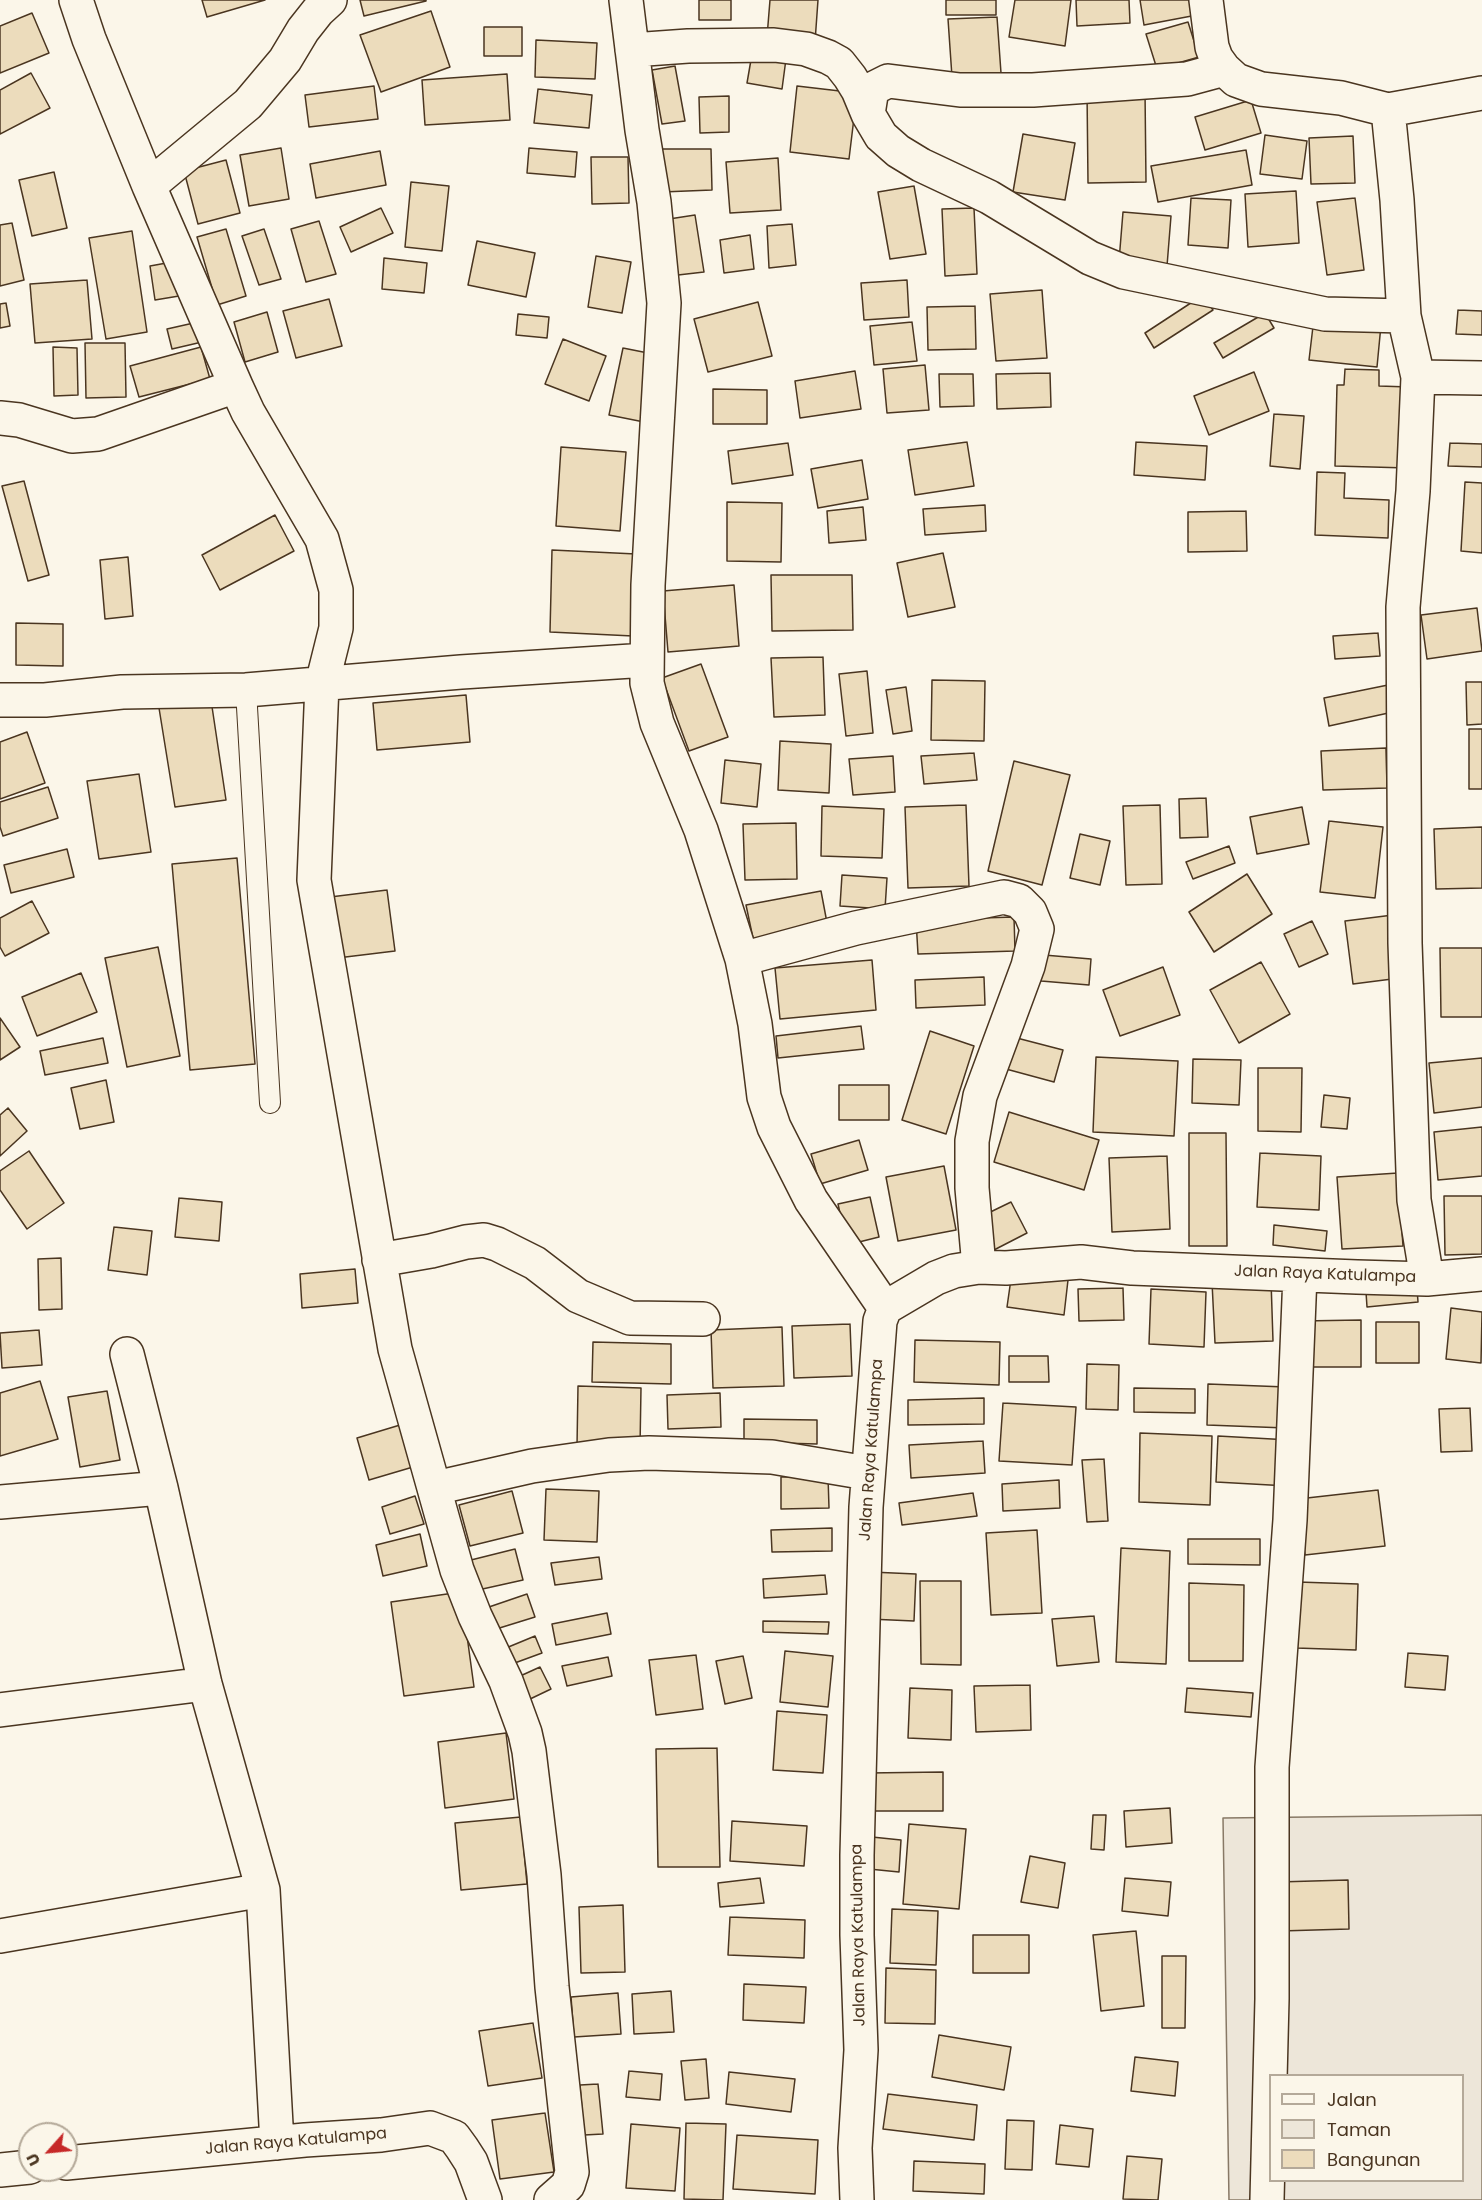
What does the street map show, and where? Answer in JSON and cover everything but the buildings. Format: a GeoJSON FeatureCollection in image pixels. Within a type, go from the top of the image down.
{"type":"FeatureCollection","features":[{"type":"Feature","properties":{"kind":"street"},"geometry":{"type":"LineString","coordinates":[[76,0],[89,39],[149,186],[236,386],[248,412],[322,539],[330,562],[336,590],[336,628],[322,684],[314,880],[395,1349],[457,1570],[475,1616],[506,1681],[522,1723],[529,1752],[544,1875],[552,1987],[572,2172],[568,2185],[551,2200]]}},
{"type":"Feature","properties":{"kind":"street"},"geometry":{"type":"LineString","coordinates":[[149,186],[248,104],[285,60],[303,30],[330,0]]}},
{"type":"Feature","properties":{"kind":"street"},"geometry":{"type":"LineString","coordinates":[[627,0],[642,130],[654,201],[664,303],[648,585],[647,683],[657,723],[701,830],[742,959],[755,1024],[765,1097],[774,1127],[785,1153],[811,1200],[885,1308]]}},
{"type":"Feature","properties":{"kind":"street"},"geometry":{"type":"LineString","coordinates":[[1206,0],[1212,47],[1224,69],[1236,80],[1261,89],[1341,98],[1388,110],[1482,93]]}},
{"type":"Feature","properties":{"kind":"street"},"geometry":{"type":"LineString","coordinates":[[632,50],[774,45],[806,50],[828,57],[839,63],[858,90],[881,136],[906,156],[989,197],[1090,258],[1124,272],[1325,314],[1404,315]]}},
{"type":"Feature","properties":{"kind":"street"},"geometry":{"type":"LineString","coordinates":[[868,114],[872,89],[888,81],[960,90],[1034,90],[1187,79],[1224,69]]}},
{"type":"Feature","properties":{"kind":"street"},"geometry":{"type":"LineString","coordinates":[[1388,110],[1397,200],[1404,315],[1418,377],[1413,490],[1403,607],[1405,932],[1414,1200],[1427,1279]]}},
{"type":"Feature","properties":{"kind":"street"},"geometry":{"type":"LineString","coordinates":[[1418,377],[1482,378]]}},
{"type":"Feature","properties":{"kind":"street"},"geometry":{"type":"LineString","coordinates":[[0,418],[19,420],[72,436],[98,434],[236,386]]}},
{"type":"Feature","properties":{"kind":"street"},"geometry":{"type":"LineString","coordinates":[[0,700],[45,700],[122,692],[246,690],[647,660]]}},
{"type":"Feature","properties":{"kind":"street"},"geometry":{"type":"LineString","coordinates":[[742,959],[856,928],[1004,897],[1019,901],[1030,912],[1038,929],[980,1096],[972,1141],[972,1188],[979,1267]]}},
{"type":"Feature","properties":{"kind":"street"},"geometry":{"type":"LineString","coordinates":[[379,1260],[484,1240],[535,1263],[578,1296],[630,1318],[704,1319]]}},
{"type":"Feature","properties":{"kind":"street","name":"Jalan Raya Katulampa"},"geometry":{"type":"LineString","coordinates":[[857,2200],[855,2148],[861,2050],[857,1935],[857,1820],[867,1473],[880,1321],[885,1308],[936,1278],[954,1271],[979,1267],[1006,1268],[1082,1262],[1132,1268],[1427,1279],[1482,1274]]}},
{"type":"Feature","properties":{"kind":"street"},"geometry":{"type":"LineString","coordinates":[[1270,2074],[1272,1767],[1290,1520],[1300,1275]]}},
{"type":"Feature","properties":{"kind":"street"},"geometry":{"type":"LineString","coordinates":[[127,1354],[161,1488],[205,1684],[263,1890],[277,2143]]}},
{"type":"Feature","properties":{"kind":"street"},"geometry":{"type":"LineString","coordinates":[[435,1488],[532,1466],[609,1455],[772,1457],[867,1473]]}},
{"type":"Feature","properties":{"kind":"street"},"geometry":{"type":"LineString","coordinates":[[0,1502],[161,1488]]}},
{"type":"Feature","properties":{"kind":"street"},"geometry":{"type":"LineString","coordinates":[[0,1710],[205,1684]]}},
{"type":"Feature","properties":{"kind":"street"},"geometry":{"type":"LineString","coordinates":[[0,1936],[263,1890]]}},
{"type":"Feature","properties":{"kind":"street"},"geometry":{"type":"LineString","coordinates":[[1267,2200],[1269,2120]]}},
{"type":"Feature","properties":{"kind":"street","name":"Jalan Raya Katulampa"},"geometry":{"type":"LineString","coordinates":[[78,2162],[381,2135],[430,2128],[454,2137],[471,2162],[485,2200]]}},
{"type":"Feature","properties":{"kind":"street"},"geometry":{"type":"LineString","coordinates":[[0,2170],[18,2168]]}},
{"type":"Feature","properties":{"kind":"lane"},"geometry":{"type":"LineString","coordinates":[[246,690],[270,1103]]}},
{"type":"Feature","properties":{"kind":"green space"},"geometry":{"type":"Polygon","coordinates":[[[1482,1815],[1482,2200],[1229,2200],[1223,1818],[1482,1815]]]}}]}
